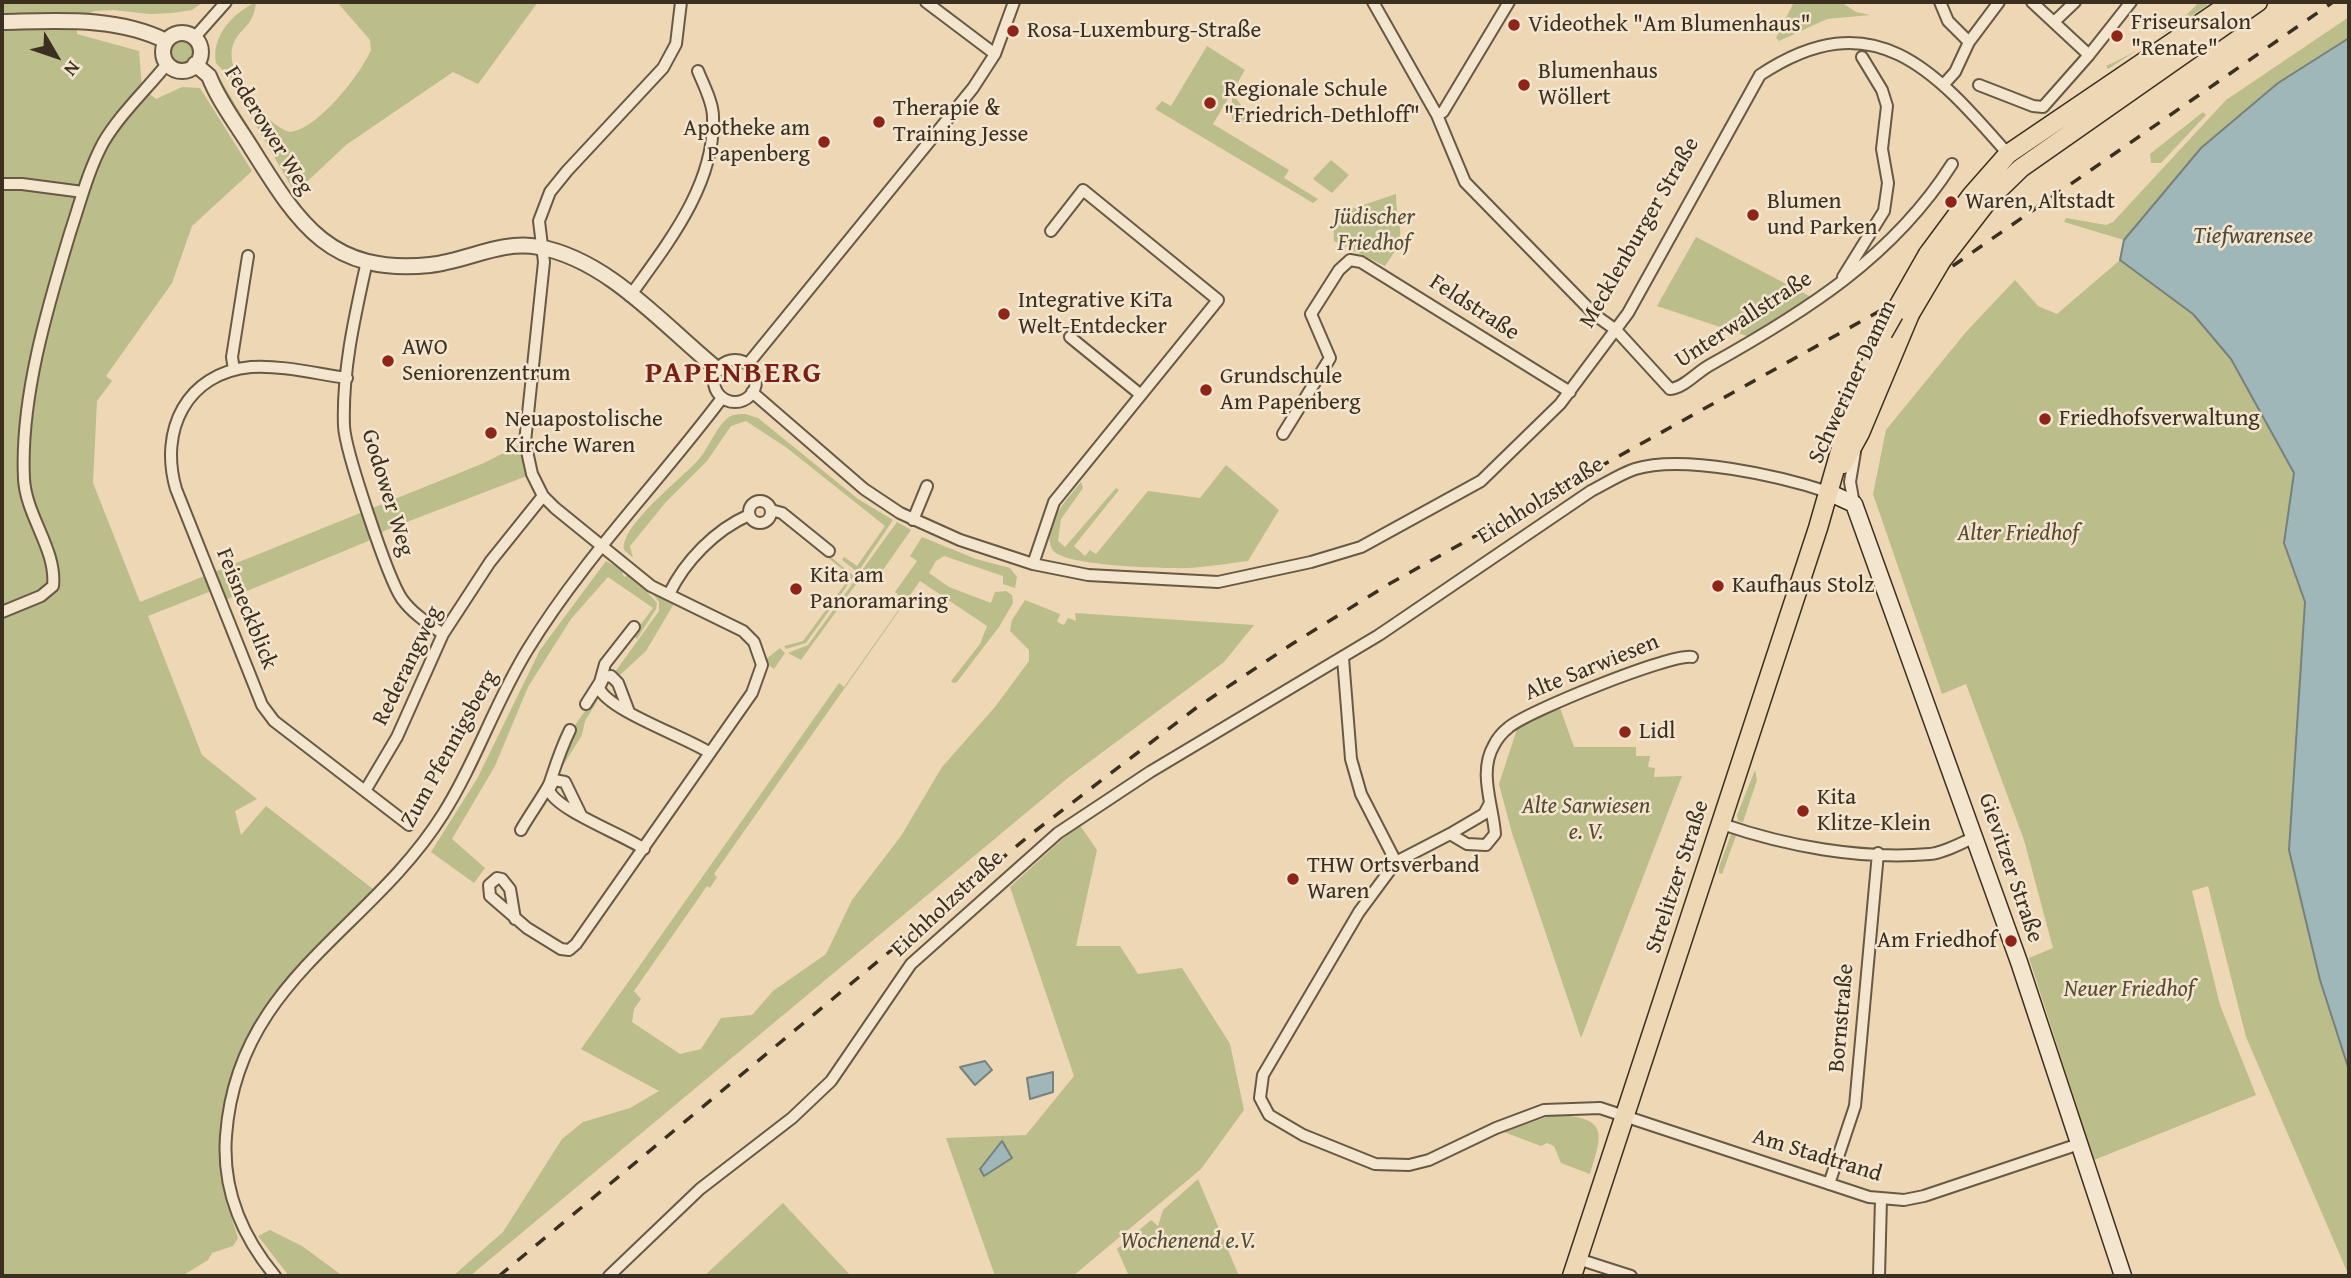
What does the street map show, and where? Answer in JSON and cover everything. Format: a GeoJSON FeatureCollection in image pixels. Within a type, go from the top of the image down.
{"type":"FeatureCollection","features":[{"type":"Feature","properties":{"kind":"main road","name":"Schweriner Damm"},"geometry":{"type":"LineString","coordinates":[[1828,492],[1851,413],[1883,333],[1928,254],[1971,196],[2008,154],[2232,2]]}},
{"type":"Feature","properties":{"kind":"main road","name":"Schweriner Damm"},"geometry":{"type":"LineString","coordinates":[[1828,492],[1860,433],[1910,314],[1966,227],[2021,168],[2258,2]]}},
{"type":"Feature","properties":{"kind":"main road","name":"Mecklenburger Straße"},"geometry":{"type":"LineString","coordinates":[[2008,154],[2021,168]]}},
{"type":"Feature","properties":{"kind":"main road"},"geometry":{"type":"LineString","coordinates":[[1828,492],[1854,505]]}},
{"type":"Feature","properties":{"kind":"main road","name":"Strelitzer Straße"},"geometry":{"type":"LineString","coordinates":[[1575,1268],[1828,492]]}},
{"type":"Feature","properties":{"kind":"main road","name":"Gievitzer Straße"},"geometry":{"type":"LineString","coordinates":[[1854,505],[1975,837],[2123,1276]]}},
{"type":"Feature","properties":{"kind":"street"},"geometry":{"type":"LineString","coordinates":[[194,38],[226,2]]}},
{"type":"Feature","properties":{"kind":"street"},"geometry":{"type":"LineString","coordinates":[[515,919],[510,889],[497,874],[489,885],[490,896],[515,919],[556,947],[569,950],[576,944],[758,683],[762,665],[754,642],[743,631],[644,581],[543,496],[531,474],[525,442],[544,261],[540,247],[539,221],[550,192],[583,151],[663,68],[676,44],[681,2]]}},
{"type":"Feature","properties":{"kind":"street"},"geometry":{"type":"LineString","coordinates":[[926,2],[995,54]]}},
{"type":"Feature","properties":{"kind":"street"},"geometry":{"type":"LineString","coordinates":[[748,365],[948,122],[995,54],[1014,2]]}},
{"type":"Feature","properties":{"kind":"street"},"geometry":{"type":"LineString","coordinates":[[1373,2],[1437,115],[1465,182],[1595,315],[1616,330]]}},
{"type":"Feature","properties":{"kind":"street"},"geometry":{"type":"LineString","coordinates":[[1437,115],[1443,112],[1508,2]]}},
{"type":"Feature","properties":{"kind":"street"},"geometry":{"type":"LineString","coordinates":[[1940,2],[1948,20],[1969,42]]}},
{"type":"Feature","properties":{"kind":"street"},"geometry":{"type":"LineString","coordinates":[[1945,83],[1955,72],[1969,42],[1999,2]]}},
{"type":"Feature","properties":{"kind":"street"},"geometry":{"type":"LineString","coordinates":[[2032,2],[2089,55]]}},
{"type":"Feature","properties":{"kind":"street"},"geometry":{"type":"LineString","coordinates":[[2054,22],[2075,2]]}},
{"type":"Feature","properties":{"kind":"street"},"geometry":{"type":"LineString","coordinates":[[1979,85],[2033,106],[2043,107],[2131,2]]}},
{"type":"Feature","properties":{"kind":"street"},"geometry":{"type":"LineString","coordinates":[[2,22],[113,23],[146,31],[166,41]]}},
{"type":"Feature","properties":{"kind":"street"},"geometry":{"type":"LineString","coordinates":[[179,33],[194,38],[200,50],[195,64],[183,70],[167,64],[163,54],[166,41],[179,33]]}},
{"type":"Feature","properties":{"kind":"street","name":"Mecklenburger Straße"},"geometry":{"type":"LineString","coordinates":[[752,392],[864,489],[913,520],[960,540],[1033,564],[1088,575],[1218,582],[1311,562],[1361,547],[1481,481],[1537,429],[1570,392],[1616,330],[1759,75],[1783,56],[1819,38],[1851,35],[1878,39],[1913,56],[1945,83],[2008,154]]}},
{"type":"Feature","properties":{"kind":"street","name":"Unterwallstraße"},"geometry":{"type":"LineString","coordinates":[[1839,282],[1884,211],[1888,183],[1882,149],[1887,106],[1882,90],[1862,57]]}},
{"type":"Feature","properties":{"kind":"street"},"geometry":{"type":"LineString","coordinates":[[2,612],[41,596],[53,586],[52,569],[27,499],[24,464],[35,368],[46,313],[83,192],[105,140],[167,64]]}},
{"type":"Feature","properties":{"kind":"street","name":"Federower Weg"},"geometry":{"type":"LineString","coordinates":[[195,64],[209,76],[293,213],[329,246],[367,261],[429,265],[463,259],[498,247],[540,247],[583,262],[630,296],[717,369]]}},
{"type":"Feature","properties":{"kind":"street"},"geometry":{"type":"LineString","coordinates":[[630,296],[682,223],[710,156],[714,114],[698,71]]}},
{"type":"Feature","properties":{"kind":"street","name":"Unterwallstraße"},"geometry":{"type":"LineString","coordinates":[[1616,330],[1670,389],[1677,389],[1695,373],[1756,339],[1839,282],[1899,234],[1933,195],[1952,164]]}},
{"type":"Feature","properties":{"kind":"street"},"geometry":{"type":"LineString","coordinates":[[2,184],[83,192]]}},
{"type":"Feature","properties":{"kind":"street"},"geometry":{"type":"LineString","coordinates":[[1033,564],[1054,502],[1218,300],[1083,190],[1051,231]]}},
{"type":"Feature","properties":{"kind":"street"},"geometry":{"type":"LineString","coordinates":[[234,370],[232,357],[248,256]]}},
{"type":"Feature","properties":{"kind":"street","name":"Feldstraße"},"geometry":{"type":"LineString","coordinates":[[1283,434],[1331,358],[1311,314],[1339,270],[1350,260],[1360,262],[1427,302],[1570,392]]}},
{"type":"Feature","properties":{"kind":"street","name":"Godower Weg"},"geometry":{"type":"LineString","coordinates":[[367,261],[356,312],[347,378],[345,436],[391,577],[402,599],[421,618],[443,634]]}},
{"type":"Feature","properties":{"kind":"street"},"geometry":{"type":"LineString","coordinates":[[1070,337],[1140,396]]}},
{"type":"Feature","properties":{"kind":"street"},"geometry":{"type":"LineString","coordinates":[[728,361],[748,365],[755,377],[752,392],[736,402],[722,398],[713,379],[717,369],[728,361]]}},
{"type":"Feature","properties":{"kind":"street","name":"Feisneckblick"},"geometry":{"type":"LineString","coordinates":[[347,378],[253,367],[234,370],[199,388],[178,416],[170,446],[174,482],[262,705],[274,721],[409,825]]}},
{"type":"Feature","properties":{"kind":"street","name":"Zum Pfennigsberg"},"geometry":{"type":"LineString","coordinates":[[275,1276],[243,1231],[227,1175],[225,1144],[228,1111],[250,1042],[294,977],[390,883],[421,846],[444,813],[526,651],[561,598],[722,398]]}},
{"type":"Feature","properties":{"kind":"street"},"geometry":{"type":"LineString","coordinates":[[1854,505],[1850,482],[1860,433]]}},
{"type":"Feature","properties":{"kind":"street","name":"Eichholzstraße"},"geometry":{"type":"LineString","coordinates":[[609,1276],[700,1189],[792,1118],[831,1081],[911,964],[1058,833],[1150,772],[1343,658],[1591,491],[1634,469],[1665,463],[1705,466],[1828,492]]}},
{"type":"Feature","properties":{"kind":"street"},"geometry":{"type":"LineString","coordinates":[[913,520],[927,486]]}},
{"type":"Feature","properties":{"kind":"street","name":"Rederangweg"},"geometry":{"type":"LineString","coordinates":[[365,791],[397,737],[443,634],[490,562],[543,496]]}},
{"type":"Feature","properties":{"kind":"street"},"geometry":{"type":"LineString","coordinates":[[758,501],[768,504],[771,510],[768,520],[762,523],[753,521],[749,515],[751,505],[758,501]]}},
{"type":"Feature","properties":{"kind":"street"},"geometry":{"type":"LineString","coordinates":[[771,510],[782,513],[829,551]]}},
{"type":"Feature","properties":{"kind":"street"},"geometry":{"type":"LineString","coordinates":[[669,594],[677,580],[716,534],[749,515]]}},
{"type":"Feature","properties":{"kind":"street"},"geometry":{"type":"LineString","coordinates":[[634,627],[605,664],[600,682],[604,696],[710,754]]}},
{"type":"Feature","properties":{"kind":"street","name":"Alte Sarwiesen"},"geometry":{"type":"LineString","coordinates":[[1450,834],[1467,844],[1486,845],[1494,834],[1487,762],[1494,745],[1508,727],[1535,711],[1658,663],[1684,655],[1692,657]]}},
{"type":"Feature","properties":{"kind":"street"},"geometry":{"type":"LineString","coordinates":[[1343,658],[1350,759],[1361,794],[1396,862],[1484,814],[1490,803]]}},
{"type":"Feature","properties":{"kind":"street"},"geometry":{"type":"LineString","coordinates":[[586,704],[607,676],[615,679],[629,712]]}},
{"type":"Feature","properties":{"kind":"street"},"geometry":{"type":"LineString","coordinates":[[570,730],[552,768],[551,796],[643,849]]}},
{"type":"Feature","properties":{"kind":"street"},"geometry":{"type":"LineString","coordinates":[[521,830],[536,802],[550,785],[560,779],[565,782],[581,815]]}},
{"type":"Feature","properties":{"kind":"street"},"geometry":{"type":"LineString","coordinates":[[1721,824],[1789,844],[1878,853],[1932,854],[1975,837]]}},
{"type":"Feature","properties":{"kind":"street","name":"Bornstraße"},"geometry":{"type":"LineString","coordinates":[[1829,1184],[1855,1106],[1878,853]]}},
{"type":"Feature","properties":{"kind":"street","name":"Am Stadtrand"},"geometry":{"type":"LineString","coordinates":[[1396,862],[1359,912],[1263,1075],[1260,1098],[1269,1115],[1303,1135],[1375,1164],[1409,1166],[1544,1110],[1600,1108],[1829,1184],[1881,1199],[1904,1200],[1924,1196],[2079,1144]]}},
{"type":"Feature","properties":{"kind":"street"},"geometry":{"type":"LineString","coordinates":[[1879,1276],[1881,1199]]}},
{"type":"Feature","properties":{"kind":"street"},"geometry":{"type":"LineString","coordinates":[[1575,1268],[1631,1276]]}},
{"type":"Feature","properties":{"kind":"green space"},"geometry":{"type":"Polygon","coordinates":[[[2,2],[203,2],[192,10],[172,13],[150,14],[113,10],[95,11],[78,17],[2,17],[2,2]]]}},
{"type":"Feature","properties":{"kind":"green space"},"geometry":{"type":"Polygon","coordinates":[[[256,2],[252,17],[233,45],[234,69],[258,109],[290,132],[313,121],[337,99],[358,73],[371,50],[370,40],[337,2],[538,2],[478,84],[453,72],[346,145],[295,193],[227,75],[216,63],[215,53],[220,35],[239,12],[256,2]]]}},
{"type":"Feature","properties":{"kind":"green space"},"geometry":{"type":"Polygon","coordinates":[[[1794,2],[1841,2],[1856,12],[1870,15],[1827,19],[1779,41],[1776,38],[1794,2]]]}},
{"type":"Feature","properties":{"kind":"green space"},"geometry":{"type":"Polygon","coordinates":[[[2199,2],[2208,5],[2158,37],[2199,2]]]}},
{"type":"Feature","properties":{"kind":"green space"},"geometry":{"type":"Polygon","coordinates":[[[2349,17],[2349,38],[2278,83],[2201,148],[2124,240],[2064,222],[2066,218],[2106,225],[2113,222],[2226,100],[2349,17]]]}},
{"type":"Feature","properties":{"kind":"green space"},"geometry":{"type":"Polygon","coordinates":[[[30,25],[77,30],[77,34],[139,51],[142,88],[156,99],[182,87],[200,88],[252,171],[192,226],[172,283],[106,376],[112,381],[97,401],[93,483],[140,602],[484,463],[525,442],[532,474],[386,530],[366,542],[225,600],[219,588],[148,616],[202,755],[257,799],[235,811],[241,835],[266,806],[373,889],[376,887],[272,995],[258,1016],[235,1064],[225,1098],[220,1144],[225,1197],[238,1238],[233,1246],[212,1253],[208,1260],[182,1276],[2,1276],[2,26],[30,25]]]}},
{"type":"Feature","properties":{"kind":"green space"},"geometry":{"type":"Polygon","coordinates":[[[182,36],[193,41],[198,52],[193,63],[182,68],[171,63],[166,52],[171,41],[182,36]]]}},
{"type":"Feature","properties":{"kind":"green space"},"geometry":{"type":"Polygon","coordinates":[[[1207,46],[1245,70],[1213,124],[1289,170],[1284,178],[1318,199],[1313,203],[1155,109],[1162,101],[1171,106],[1207,46]]]}},
{"type":"Feature","properties":{"kind":"green space"},"geometry":{"type":"Polygon","coordinates":[[[2141,48],[2108,69],[2106,66],[2118,60],[2141,48]]]}},
{"type":"Feature","properties":{"kind":"green space"},"geometry":{"type":"Polygon","coordinates":[[[213,71],[219,77],[264,153],[262,154],[213,71]]]}},
{"type":"Feature","properties":{"kind":"green space"},"geometry":{"type":"Polygon","coordinates":[[[1235,97],[1250,117],[1242,124],[1232,123],[1232,98],[1235,97]]]}},
{"type":"Feature","properties":{"kind":"green space"},"geometry":{"type":"Polygon","coordinates":[[[2203,112],[2206,115],[2161,163],[2151,163],[2150,154],[2203,112]]]}},
{"type":"Feature","properties":{"kind":"green space"},"geometry":{"type":"Polygon","coordinates":[[[1331,160],[1349,175],[1332,193],[1313,179],[1331,160]]]}},
{"type":"Feature","properties":{"kind":"green space","name":"Jüdischer Friedhof"},"geometry":{"type":"Polygon","coordinates":[[[1396,194],[1400,238],[1385,266],[1334,241],[1333,215],[1396,194]]]}},
{"type":"Feature","properties":{"kind":"green space"},"geometry":{"type":"Polygon","coordinates":[[[1696,237],[1817,300],[1756,339],[1657,306],[1696,237]]]}},
{"type":"Feature","properties":{"kind":"green space"},"geometry":{"type":"Polygon","coordinates":[[[2120,260],[2193,314],[2231,359],[2294,473],[2284,543],[2305,602],[2289,850],[2320,980],[2349,1070],[2349,1276],[2246,1037],[2208,886],[2192,891],[2220,1005],[2256,1095],[2094,1160],[2029,958],[2053,948],[2024,840],[1966,684],[1942,694],[1873,494],[1886,430],[1966,332],[2015,280],[2038,306],[2057,314],[2120,260]]]}},
{"type":"Feature","properties":{"kind":"green space"},"geometry":{"type":"Polygon","coordinates":[[[745,414],[758,418],[858,499],[893,520],[860,569],[855,570],[842,560],[844,557],[857,566],[885,526],[787,448],[746,421],[731,426],[707,461],[666,502],[630,546],[633,558],[624,550],[625,540],[642,515],[700,458],[724,421],[733,415],[745,414]]]}},
{"type":"Feature","properties":{"kind":"green space"},"geometry":{"type":"Polygon","coordinates":[[[1226,465],[1279,510],[1248,561],[1191,568],[1127,566],[1071,559],[1052,549],[1050,531],[1053,522],[1063,504],[1081,482],[1083,488],[1061,519],[1058,541],[1065,547],[1116,488],[1119,490],[1074,546],[1085,556],[1090,550],[1096,554],[1148,491],[1200,498],[1226,465]]]}},
{"type":"Feature","properties":{"kind":"green space"},"geometry":{"type":"Polygon","coordinates":[[[897,522],[911,530],[878,577],[867,569],[801,660],[788,653],[808,645],[897,522]]]}},
{"type":"Feature","properties":{"kind":"green space"},"geometry":{"type":"Polygon","coordinates":[[[799,531],[854,576],[806,643],[786,649],[784,646],[803,641],[851,576],[797,533],[799,531]]]}},
{"type":"Feature","properties":{"kind":"green space"},"geometry":{"type":"Polygon","coordinates":[[[922,537],[976,559],[1010,568],[1017,577],[1015,588],[1003,584],[1003,576],[944,556],[936,561],[929,573],[949,587],[991,603],[995,592],[1006,591],[1012,595],[1013,603],[999,627],[957,682],[953,683],[951,681],[980,644],[987,626],[920,581],[714,874],[717,877],[710,888],[707,886],[634,991],[641,999],[634,1009],[632,1022],[680,1054],[701,1049],[721,1018],[752,1015],[773,991],[826,954],[852,900],[901,836],[942,767],[995,707],[1029,661],[1029,650],[1010,631],[1012,620],[1025,600],[1060,614],[1057,622],[1064,625],[1068,618],[1076,621],[1075,613],[1254,625],[1224,662],[1069,777],[470,1276],[453,1276],[503,1232],[562,1139],[583,1122],[630,1108],[659,1091],[581,1049],[839,683],[844,687],[905,601],[895,592],[917,561],[910,556],[922,537]]]}},
{"type":"Feature","properties":{"kind":"green space"},"geometry":{"type":"Polygon","coordinates":[[[606,561],[624,571],[622,574],[625,577],[628,574],[648,589],[647,592],[657,603],[656,609],[637,639],[633,635],[653,608],[608,577],[571,619],[528,687],[495,766],[452,839],[485,868],[474,883],[431,852],[477,779],[540,650],[606,561]]]}},
{"type":"Feature","properties":{"kind":"green space"},"geometry":{"type":"Polygon","coordinates":[[[651,592],[675,602],[646,651],[620,675],[615,672],[659,611],[659,602],[651,592]]]}},
{"type":"Feature","properties":{"kind":"green space"},"geometry":{"type":"Polygon","coordinates":[[[780,648],[785,653],[774,669],[766,663],[766,659],[780,648]]]}},
{"type":"Feature","properties":{"kind":"green space"},"geometry":{"type":"Polygon","coordinates":[[[594,698],[598,700],[585,721],[582,735],[559,772],[571,731],[594,698]]]}},
{"type":"Feature","properties":{"kind":"green space","name":"Alte Sarwiesen e. V."},"geometry":{"type":"Polygon","coordinates":[[[1560,708],[1574,747],[1636,747],[1636,756],[1650,756],[1648,767],[1655,768],[1654,777],[1682,776],[1581,1038],[1512,833],[1499,784],[1517,729],[1560,708]]]}},
{"type":"Feature","properties":{"kind":"green space"},"geometry":{"type":"Polygon","coordinates":[[[1755,770],[1757,780],[1743,822],[1738,821],[1737,815],[1755,770]]]}},
{"type":"Feature","properties":{"kind":"green space"},"geometry":{"type":"Polygon","coordinates":[[[1079,824],[1097,850],[1076,946],[1120,946],[1138,974],[1182,968],[1230,1044],[1244,1110],[1201,1169],[1073,1276],[995,1276],[946,1138],[1026,1135],[1074,1076],[1010,887],[1079,824]]]}},
{"type":"Feature","properties":{"kind":"green space"},"geometry":{"type":"Polygon","coordinates":[[[1732,832],[1737,833],[1722,874],[1719,873],[1719,867],[1732,832]]]}},
{"type":"Feature","properties":{"kind":"green space"},"geometry":{"type":"Polygon","coordinates":[[[1561,1115],[1587,1120],[1598,1131],[1599,1139],[1590,1174],[1561,1163],[1554,1146],[1547,1143],[1541,1146],[1504,1132],[1561,1115]]]}},
{"type":"Feature","properties":{"kind":"green space","name":"Wochenend e.V."},"geometry":{"type":"Polygon","coordinates":[[[1198,1179],[1239,1276],[1129,1276],[1117,1249],[1151,1220],[1158,1226],[1163,1210],[1198,1179]]]}},
{"type":"Feature","properties":{"kind":"green space"},"geometry":{"type":"Polygon","coordinates":[[[783,1203],[851,1276],[704,1276],[783,1203]]]}},
{"type":"Feature","properties":{"kind":"green space"},"geometry":{"type":"Polygon","coordinates":[[[270,1230],[302,1246],[343,1276],[289,1276],[258,1236],[270,1230]]]}},
{"type":"Feature","properties":{"kind":"water","name":"Tiefwarensee"},"geometry":{"type":"Polygon","coordinates":[[[2349,38],[2349,1070],[2320,980],[2289,850],[2305,602],[2284,543],[2294,473],[2231,359],[2193,314],[2120,260],[2124,240],[2201,148],[2278,83],[2349,38]]]}},
{"type":"Feature","properties":{"kind":"water"},"geometry":{"type":"Polygon","coordinates":[[[985,1061],[992,1070],[975,1085],[960,1067],[985,1061]]]}},
{"type":"Feature","properties":{"kind":"water"},"geometry":{"type":"Polygon","coordinates":[[[1053,1072],[1053,1092],[1030,1099],[1027,1078],[1053,1072]]]}},
{"type":"Feature","properties":{"kind":"water"},"geometry":{"type":"Polygon","coordinates":[[[1002,1141],[1012,1158],[984,1176],[980,1169],[1002,1141]]]}},
{"type":"Feature","properties":{"kind":"railway"},"geometry":{"type":"LineString","coordinates":[[499,1276],[1030,835],[1196,708],[1389,584],[1921,288],[2333,2]]}},
{"type":"Feature","properties":{"kind":"place","name":"Videothek \"Am Blumenhaus\""},"geometry":{"type":"Point","coordinates":[1514,25]}},
{"type":"Feature","properties":{"kind":"place","name":"Rosa-Luxemburg-Straße"},"geometry":{"type":"Point","coordinates":[1013,31]}},
{"type":"Feature","properties":{"kind":"place","name":"Friseursalon \"Renate\""},"geometry":{"type":"Point","coordinates":[2117,36]}},
{"type":"Feature","properties":{"kind":"place","name":"Blumenhaus Wöllert"},"geometry":{"type":"Point","coordinates":[1524,85]}},
{"type":"Feature","properties":{"kind":"place","name":"Regionale Schule \"Friedrich-Dethloff\""},"geometry":{"type":"Point","coordinates":[1210,103]}},
{"type":"Feature","properties":{"kind":"place","name":"Therapie & Training Jesse"},"geometry":{"type":"Point","coordinates":[879,122]}},
{"type":"Feature","properties":{"kind":"place","name":"Apotheke am Papenberg"},"geometry":{"type":"Point","coordinates":[824,142]}},
{"type":"Feature","properties":{"kind":"place","name":"Waren, Altstadt"},"geometry":{"type":"Point","coordinates":[1951,202]}},
{"type":"Feature","properties":{"kind":"place","name":"Blumen und Parken"},"geometry":{"type":"Point","coordinates":[1753,215]}},
{"type":"Feature","properties":{"kind":"place","name":"Integrative KiTa Welt-Entdecker"},"geometry":{"type":"Point","coordinates":[1004,314]}},
{"type":"Feature","properties":{"kind":"place","name":"AWO Seniorenzentrum"},"geometry":{"type":"Point","coordinates":[388,361]}},
{"type":"Feature","properties":{"kind":"place","name":"Grundschule Am Papenberg"},"geometry":{"type":"Point","coordinates":[1206,390]}},
{"type":"Feature","properties":{"kind":"place","name":"Friedhofsverwaltung"},"geometry":{"type":"Point","coordinates":[2045,419]}},
{"type":"Feature","properties":{"kind":"place","name":"Neuapostolische Kirche Waren"},"geometry":{"type":"Point","coordinates":[491,433]}},
{"type":"Feature","properties":{"kind":"place","name":"Kaufhaus Stolz"},"geometry":{"type":"Point","coordinates":[1718,586]}},
{"type":"Feature","properties":{"kind":"place","name":"Kita am Panoramaring"},"geometry":{"type":"Point","coordinates":[796,589]}},
{"type":"Feature","properties":{"kind":"place","name":"Lidl"},"geometry":{"type":"Point","coordinates":[1625,732]}},
{"type":"Feature","properties":{"kind":"place","name":"Kita Klitze-Klein"},"geometry":{"type":"Point","coordinates":[1803,811]}},
{"type":"Feature","properties":{"kind":"place","name":"THW Ortsverband Waren"},"geometry":{"type":"Point","coordinates":[1293,879]}},
{"type":"Feature","properties":{"kind":"place","name":"Am Friedhof"},"geometry":{"type":"Point","coordinates":[2011,941]}},
{"type":"Feature","properties":{"kind":"district","name":"PAPENBERG"},"geometry":{"type":"Point","coordinates":[734,374]}},
{"type":"Feature","properties":{"kind":"park label","name":"Alter Friedhof"},"geometry":{"type":"Point","coordinates":[2018,534]}},
{"type":"Feature","properties":{"kind":"park label","name":"Neuer Friedhof"},"geometry":{"type":"Point","coordinates":[2129,990]}}]}
